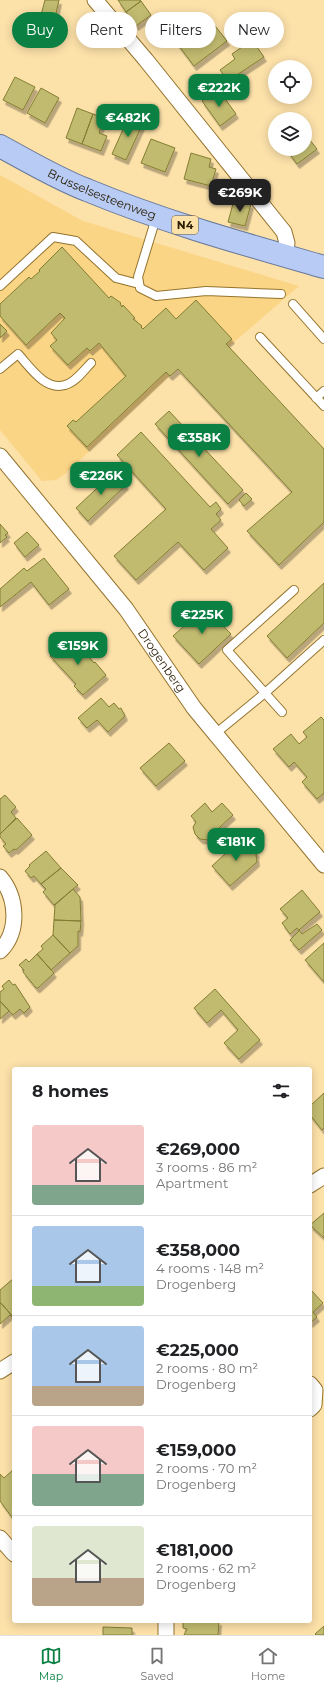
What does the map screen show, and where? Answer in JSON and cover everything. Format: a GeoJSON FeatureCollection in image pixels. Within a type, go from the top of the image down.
{"type":"FeatureCollection","features":[{"type":"Feature","properties":{"kind":"main road","name":"Brusselsesteenweg"},"geometry":{"type":"LineString","coordinates":[[0,146],[49,173],[85,190],[156,217],[324,267]]}},
{"type":"Feature","properties":{"kind":"street"},"geometry":{"type":"LineString","coordinates":[[95,0],[146,60],[284,232],[287,243],[285,256]]}},
{"type":"Feature","properties":{"kind":"street","name":"Drogenberg"},"geometry":{"type":"LineString","coordinates":[[0,456],[126,609],[194,708],[324,865]]}},
{"type":"Feature","properties":{"kind":"street"},"geometry":{"type":"LineString","coordinates":[[0,877],[12,896],[14,914],[12,930],[0,951]]}},
{"type":"Feature","properties":{"kind":"street"},"geometry":{"type":"LineString","coordinates":[[312,1184],[324,1176]]}},
{"type":"Feature","properties":{"kind":"street"},"geometry":{"type":"LineString","coordinates":[[0,1371],[12,1363]]}},
{"type":"Feature","properties":{"kind":"street"},"geometry":{"type":"LineString","coordinates":[[312,1386],[315,1390],[314,1405],[312,1407]]}},
{"type":"Feature","properties":{"kind":"street"},"geometry":{"type":"LineString","coordinates":[[0,1538],[12,1552]]}},
{"type":"Feature","properties":{"kind":"street"},"geometry":{"type":"LineString","coordinates":[[166,1623],[166,1635]]}},
{"type":"Feature","properties":{"kind":"lane"},"geometry":{"type":"LineString","coordinates":[[156,217],[138,277],[140,288],[156,296],[206,291],[281,294]]}},
{"type":"Feature","properties":{"kind":"lane"},"geometry":{"type":"LineString","coordinates":[[0,286],[53,237],[76,241],[116,278],[139,284]]}},
{"type":"Feature","properties":{"kind":"lane"},"geometry":{"type":"LineString","coordinates":[[293,304],[324,339]]}},
{"type":"Feature","properties":{"kind":"lane"},"geometry":{"type":"LineString","coordinates":[[260,337],[324,406]]}},
{"type":"Feature","properties":{"kind":"lane"},"geometry":{"type":"LineString","coordinates":[[0,369],[18,354],[43,381],[53,386],[66,385],[91,363]]}},
{"type":"Feature","properties":{"kind":"lane"},"geometry":{"type":"LineString","coordinates":[[316,398],[324,391]]}},
{"type":"Feature","properties":{"kind":"lane"},"geometry":{"type":"LineString","coordinates":[[282,712],[227,650],[294,590]]}},
{"type":"Feature","properties":{"kind":"lane"},"geometry":{"type":"LineString","coordinates":[[215,734],[265,693],[324,640]]}},
{"type":"Feature","properties":{"kind":"shaded area"},"geometry":{"type":"Polygon","coordinates":[[[0,175],[83,221],[299,286],[217,357],[190,357],[65,474],[56,480],[42,481],[0,430],[0,175]]]}},
{"type":"Feature","properties":{"kind":"building"},"geometry":{"type":"Polygon","coordinates":[[[45,0],[59,0],[56,12],[42,12],[45,0]]]}},
{"type":"Feature","properties":{"kind":"building"},"geometry":{"type":"Polygon","coordinates":[[[118,0],[141,1],[126,12],[118,0]]]}},
{"type":"Feature","properties":{"kind":"building"},"geometry":{"type":"Polygon","coordinates":[[[141,1],[149,12],[145,12],[145,19],[137,25],[137,12],[126,12],[141,1]]]}},
{"type":"Feature","properties":{"kind":"building"},"geometry":{"type":"Polygon","coordinates":[[[216,27],[224,37],[224,43],[194,66],[180,48],[216,48],[216,27]]]}},
{"type":"Feature","properties":{"kind":"building"},"geometry":{"type":"Polygon","coordinates":[[[241,48],[258,48],[264,57],[228,81],[220,70],[235,59],[232,54],[241,48]]]}},
{"type":"Feature","properties":{"kind":"building"},"geometry":{"type":"Polygon","coordinates":[[[15,77],[35,87],[23,110],[3,100],[15,77]]]}},
{"type":"Feature","properties":{"kind":"building"},"geometry":{"type":"Polygon","coordinates":[[[41,88],[59,98],[45,123],[27,113],[41,88]]]}},
{"type":"Feature","properties":{"kind":"building"},"geometry":{"type":"Polygon","coordinates":[[[218,89],[236,114],[220,126],[202,101],[218,89]]]}},
{"type":"Feature","properties":{"kind":"building"},"geometry":{"type":"Polygon","coordinates":[[[77,108],[93,114],[82,144],[66,138],[77,108]]]}},
{"type":"Feature","properties":{"kind":"building"},"geometry":{"type":"Polygon","coordinates":[[[93,114],[104,118],[99,133],[107,136],[101,151],[82,144],[93,114]]]}},
{"type":"Feature","properties":{"kind":"building"},"geometry":{"type":"Polygon","coordinates":[[[129,116],[143,123],[126,160],[112,154],[129,116]]]}},
{"type":"Feature","properties":{"kind":"building"},"geometry":{"type":"Polygon","coordinates":[[[151,139],[175,148],[165,172],[141,163],[151,139]]]}},
{"type":"Feature","properties":{"kind":"building"},"geometry":{"type":"Polygon","coordinates":[[[312,143],[317,149],[312,153],[312,143]]]}},
{"type":"Feature","properties":{"kind":"building"},"geometry":{"type":"Polygon","coordinates":[[[191,153],[211,159],[209,167],[216,169],[211,186],[184,179],[191,153]]]}},
{"type":"Feature","properties":{"kind":"building"},"geometry":{"type":"Polygon","coordinates":[[[291,156],[308,156],[297,164],[291,156]]]}},
{"type":"Feature","properties":{"kind":"building"},"geometry":{"type":"Polygon","coordinates":[[[234,200],[251,204],[245,226],[228,222],[234,200]]]}},
{"type":"Feature","properties":{"kind":"building"},"geometry":{"type":"Polygon","coordinates":[[[62,247],[109,298],[111,296],[121,303],[120,304],[122,307],[123,305],[135,318],[133,319],[142,326],[141,327],[143,329],[166,308],[176,319],[196,300],[232,339],[226,344],[324,449],[324,522],[279,565],[247,531],[292,492],[178,369],[170,376],[166,372],[87,447],[67,426],[73,420],[76,422],[126,376],[99,343],[90,351],[87,348],[68,365],[50,346],[57,340],[51,333],[65,318],[60,313],[26,345],[0,316],[0,304],[29,277],[31,279],[40,271],[39,270],[62,247]]]}},
{"type":"Feature","properties":{"kind":"building"},"geometry":{"type":"Polygon","coordinates":[[[0,324],[7,331],[0,338],[0,324]]]}},
{"type":"Feature","properties":{"kind":"building"},"geometry":{"type":"Polygon","coordinates":[[[169,411],[243,490],[228,504],[155,424],[169,411]]]}},
{"type":"Feature","properties":{"kind":"building"},"geometry":{"type":"Polygon","coordinates":[[[141,432],[210,507],[216,502],[221,509],[216,514],[221,520],[211,529],[228,548],[204,570],[178,542],[136,580],[114,556],[166,509],[117,455],[141,432]]]}},
{"type":"Feature","properties":{"kind":"building"},"geometry":{"type":"Polygon","coordinates":[[[114,472],[126,485],[88,521],[76,508],[114,472]]]}},
{"type":"Feature","properties":{"kind":"building"},"geometry":{"type":"Polygon","coordinates":[[[246,493],[252,499],[244,506],[239,500],[246,493]]]}},
{"type":"Feature","properties":{"kind":"building"},"geometry":{"type":"Polygon","coordinates":[[[0,524],[8,533],[5,535],[7,537],[0,543],[0,524]]]}},
{"type":"Feature","properties":{"kind":"building"},"geometry":{"type":"Polygon","coordinates":[[[27,532],[39,545],[25,557],[14,543],[27,532]]]}},
{"type":"Feature","properties":{"kind":"building"},"geometry":{"type":"Polygon","coordinates":[[[44,558],[69,589],[49,605],[31,582],[0,607],[0,589],[24,568],[27,571],[44,558]]]}},
{"type":"Feature","properties":{"kind":"building"},"geometry":{"type":"Polygon","coordinates":[[[324,583],[324,623],[287,658],[267,636],[324,583]]]}},
{"type":"Feature","properties":{"kind":"building"},"geometry":{"type":"Polygon","coordinates":[[[205,607],[231,634],[199,664],[173,636],[205,607]]]}},
{"type":"Feature","properties":{"kind":"building"},"geometry":{"type":"Polygon","coordinates":[[[73,636],[94,663],[95,662],[106,675],[83,695],[74,686],[76,684],[50,656],[73,636]]]}},
{"type":"Feature","properties":{"kind":"building"},"geometry":{"type":"Polygon","coordinates":[[[101,698],[109,707],[114,703],[119,709],[121,708],[125,716],[108,732],[97,720],[87,728],[78,718],[101,698]]]}},
{"type":"Feature","properties":{"kind":"building"},"geometry":{"type":"Polygon","coordinates":[[[321,717],[324,720],[324,793],[317,799],[302,782],[307,777],[294,762],[289,767],[273,749],[291,734],[299,744],[307,737],[303,732],[321,717]]]}},
{"type":"Feature","properties":{"kind":"building"},"geometry":{"type":"Polygon","coordinates":[[[169,743],[185,761],[156,786],[140,768],[169,743]]]}},
{"type":"Feature","properties":{"kind":"building"},"geometry":{"type":"Polygon","coordinates":[[[5,795],[16,807],[11,812],[16,818],[0,834],[0,799],[5,795]]]}},
{"type":"Feature","properties":{"kind":"building"},"geometry":{"type":"Polygon","coordinates":[[[205,803],[212,812],[222,803],[233,815],[219,828],[215,837],[208,840],[200,839],[195,834],[193,827],[196,822],[191,816],[205,803]]]}},
{"type":"Feature","properties":{"kind":"building"},"geometry":{"type":"Polygon","coordinates":[[[17,818],[32,835],[16,850],[14,849],[9,853],[3,846],[6,844],[0,837],[0,834],[17,818]]]}},
{"type":"Feature","properties":{"kind":"building"},"geometry":{"type":"Polygon","coordinates":[[[239,841],[246,844],[248,842],[257,853],[257,862],[230,886],[212,866],[239,841]]]}},
{"type":"Feature","properties":{"kind":"building"},"geometry":{"type":"Polygon","coordinates":[[[46,851],[61,868],[41,884],[34,876],[31,878],[25,871],[30,866],[29,865],[46,851]]]}},
{"type":"Feature","properties":{"kind":"building"},"geometry":{"type":"Polygon","coordinates":[[[61,868],[78,885],[54,905],[43,892],[46,889],[41,884],[61,868]]]}},
{"type":"Feature","properties":{"kind":"building"},"geometry":{"type":"Polygon","coordinates":[[[73,889],[80,897],[81,921],[54,920],[55,905],[73,889]]]}},
{"type":"Feature","properties":{"kind":"building"},"geometry":{"type":"Polygon","coordinates":[[[302,890],[320,912],[299,930],[302,934],[317,924],[322,930],[299,950],[290,940],[299,931],[297,928],[290,934],[282,923],[288,918],[280,909],[302,890]]]}},
{"type":"Feature","properties":{"kind":"building"},"geometry":{"type":"Polygon","coordinates":[[[54,920],[81,921],[80,932],[78,931],[78,946],[70,953],[53,935],[54,920]]]}},
{"type":"Feature","properties":{"kind":"building"},"geometry":{"type":"Polygon","coordinates":[[[53,935],[70,953],[51,970],[37,954],[43,949],[41,946],[53,935]]]}},
{"type":"Feature","properties":{"kind":"building"},"geometry":{"type":"Polygon","coordinates":[[[324,943],[324,982],[305,960],[324,943]]]}},
{"type":"Feature","properties":{"kind":"building"},"geometry":{"type":"Polygon","coordinates":[[[37,954],[54,973],[38,988],[36,988],[19,965],[26,959],[29,962],[37,954]]]}},
{"type":"Feature","properties":{"kind":"building"},"geometry":{"type":"Polygon","coordinates":[[[9,980],[13,985],[15,984],[30,1007],[24,1013],[20,1009],[13,1015],[0,1001],[0,992],[4,989],[2,986],[9,980]]]}},
{"type":"Feature","properties":{"kind":"building"},"geometry":{"type":"Polygon","coordinates":[[[215,989],[260,1040],[239,1059],[224,1043],[238,1030],[221,1010],[207,1023],[194,1008],[215,989]]]}},
{"type":"Feature","properties":{"kind":"building"},"geometry":{"type":"Polygon","coordinates":[[[0,1001],[9,1011],[0,1019],[0,1001]]]}},
{"type":"Feature","properties":{"kind":"building"},"geometry":{"type":"Polygon","coordinates":[[[324,1093],[324,1128],[322,1130],[312,1118],[312,1104],[324,1093]]]}},
{"type":"Feature","properties":{"kind":"building"},"geometry":{"type":"Polygon","coordinates":[[[324,1213],[324,1238],[312,1227],[312,1223],[324,1213]]]}},
{"type":"Feature","properties":{"kind":"building"},"geometry":{"type":"Polygon","coordinates":[[[12,1280],[12,1316],[0,1302],[0,1290],[12,1280]]]}},
{"type":"Feature","properties":{"kind":"building"},"geometry":{"type":"Polygon","coordinates":[[[312,1291],[323,1303],[313,1312],[317,1317],[312,1321],[312,1291]]]}},
{"type":"Feature","properties":{"kind":"building"},"geometry":{"type":"Polygon","coordinates":[[[0,1302],[12,1317],[10,1315],[0,1324],[0,1302]]]}},
{"type":"Feature","properties":{"kind":"building"},"geometry":{"type":"Polygon","coordinates":[[[12,1471],[12,1517],[0,1501],[0,1474],[4,1478],[12,1471]]]}},
{"type":"Feature","properties":{"kind":"building"},"geometry":{"type":"Polygon","coordinates":[[[183,1623],[219,1623],[218,1635],[184,1635],[187,1629],[183,1628],[183,1623]]]}},
{"type":"Feature","properties":{"kind":"building"},"geometry":{"type":"Polygon","coordinates":[[[324,1626],[324,1635],[315,1634],[324,1626]]]}},
{"type":"Feature","properties":{"kind":"building"},"geometry":{"type":"Polygon","coordinates":[[[103,1627],[132,1628],[132,1635],[103,1635],[103,1627]]]}}]}
